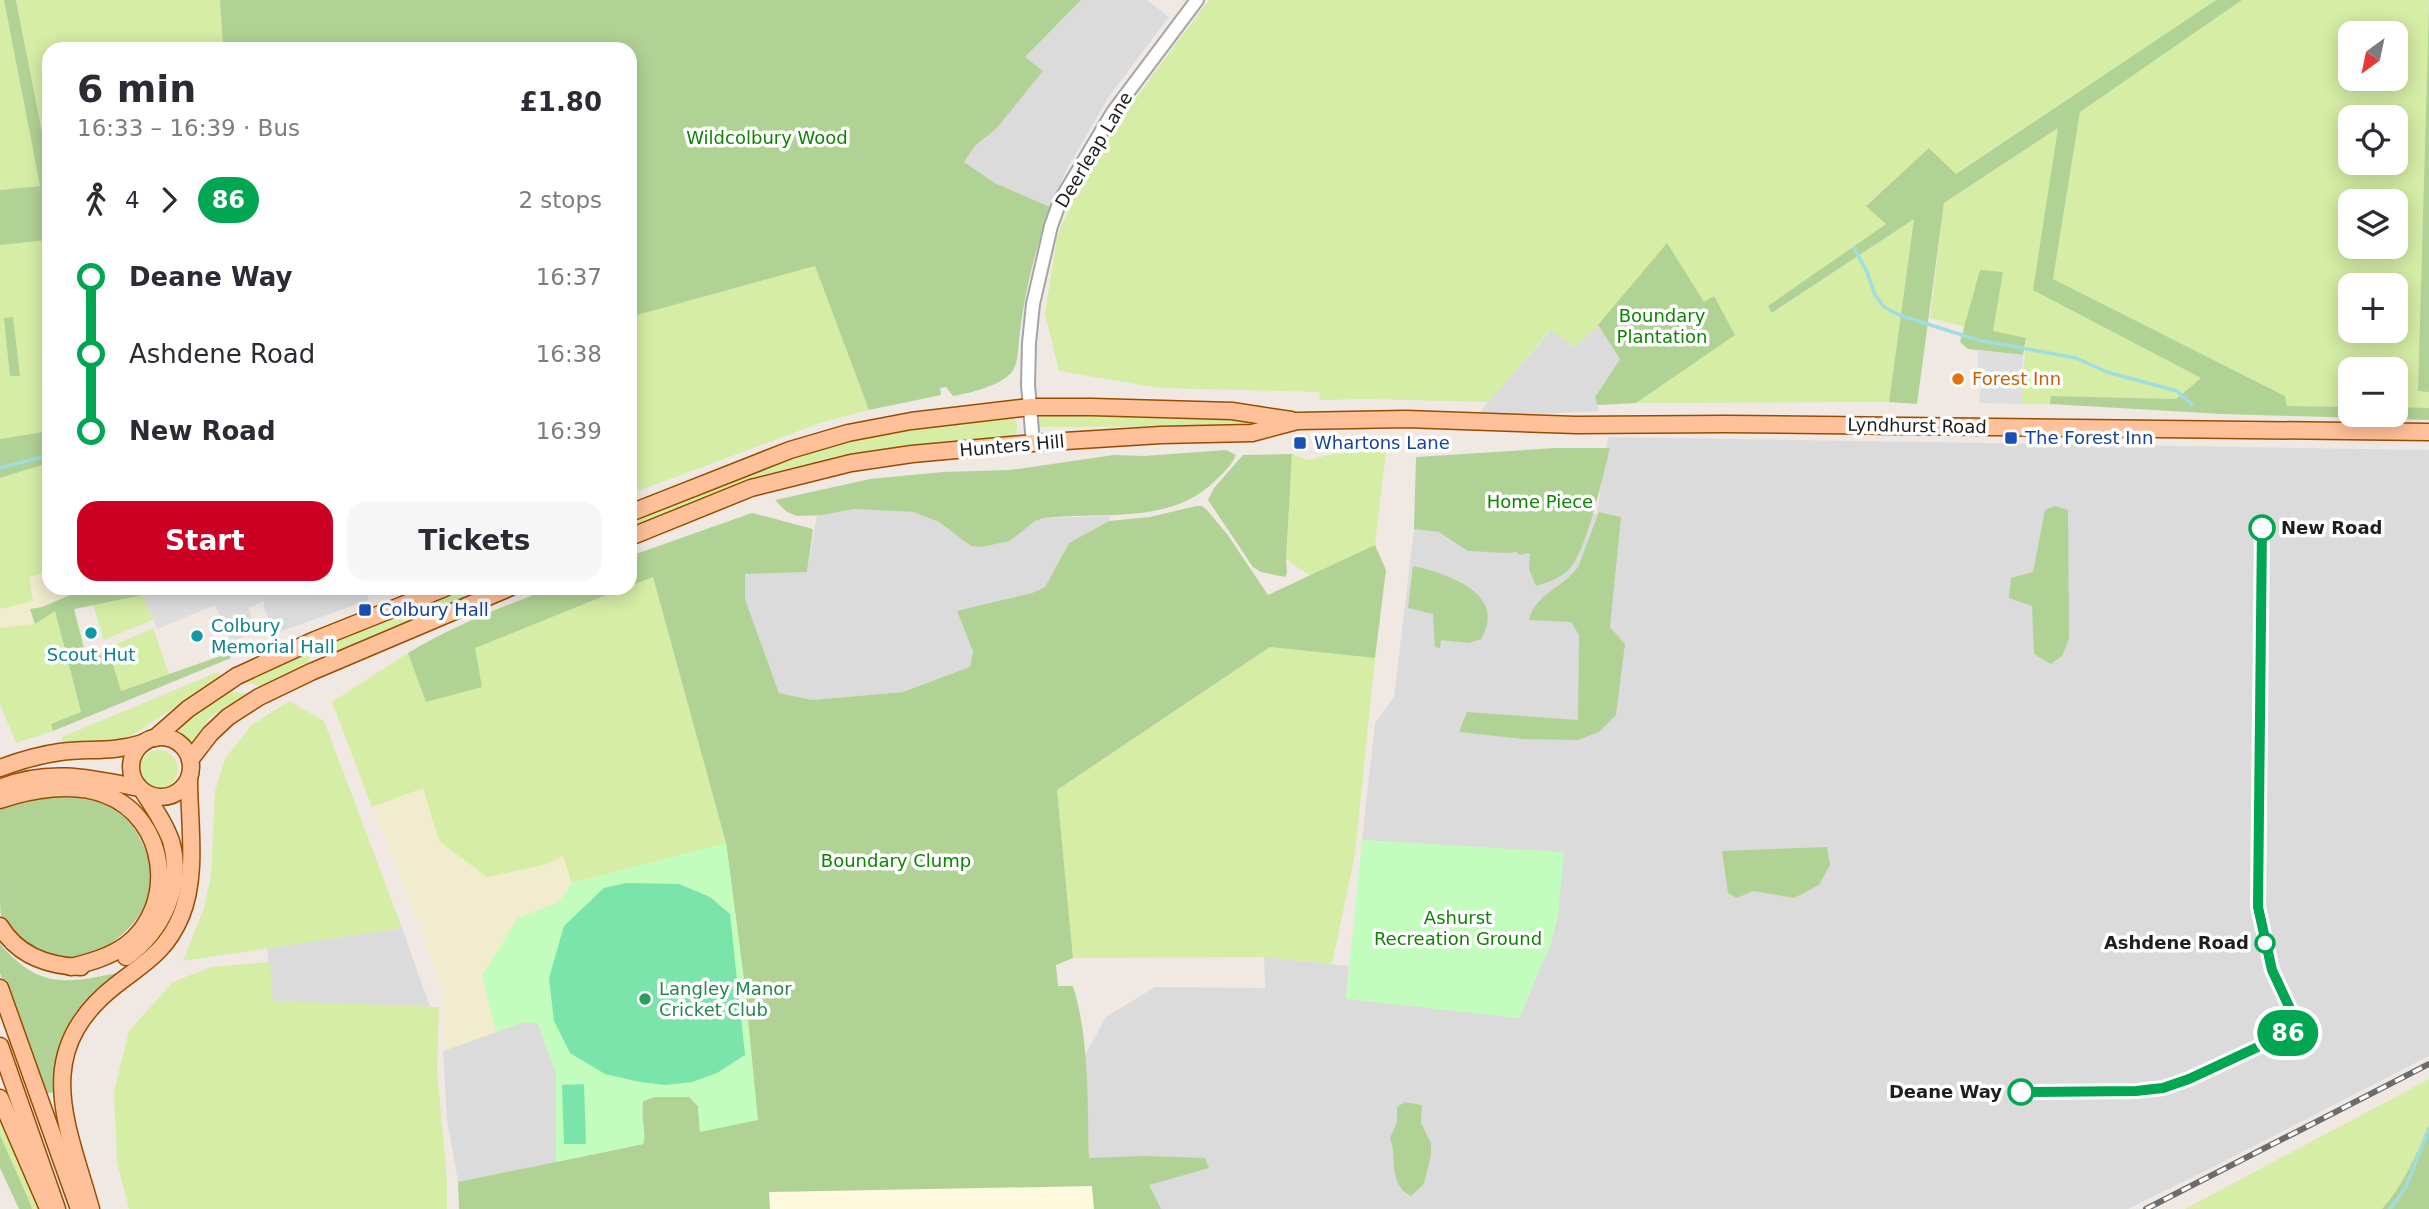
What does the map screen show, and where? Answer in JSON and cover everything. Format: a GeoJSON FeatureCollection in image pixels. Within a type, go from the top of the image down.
{"type":"FeatureCollection","features":[{"type":"Feature","properties":{"kind":"main road","name":"Hunters Hill"},"geometry":{"type":"LineString","coordinates":[[637,510],[790,450],[848,433],[911,421],[1030,407],[1232,411],[1297,421],[1406,419]]}},
{"type":"Feature","properties":{"kind":"main road","name":"Lyndhurst Road"},"geometry":{"type":"LineString","coordinates":[[1406,419],[1576,425],[1713,424],[2429,432]]}},
{"type":"Feature","properties":{"kind":"main road","name":"Hunters Hill"},"geometry":{"type":"LineString","coordinates":[[637,534],[751,488],[851,463],[912,454],[1033,443],[1161,435],[1252,433],[1297,421]]}},
{"type":"Feature","properties":{"kind":"main road"},"geometry":{"type":"LineString","coordinates":[[0,926],[13,944],[36,959],[48,963],[92,968],[125,958],[146,941],[161,920],[172,892],[174,855],[165,828],[134,781],[131,765],[137,749],[188,709],[237,676],[315,640],[428,595]]}},
{"type":"Feature","properties":{"kind":"main road"},"geometry":{"type":"LineString","coordinates":[[190,760],[210,734],[228,717],[259,697],[492,595]]}},
{"type":"Feature","properties":{"kind":"main road"},"geometry":{"type":"LineString","coordinates":[[0,768],[18,761],[62,752],[124,749],[149,740],[173,740],[181,745],[190,760],[189,881],[181,917],[164,946],[152,960],[106,993],[88,1012],[72,1037],[63,1062],[61,1079],[64,1109],[91,1209]]}},
{"type":"Feature","properties":{"kind":"main road"},"geometry":{"type":"LineString","coordinates":[[0,788],[32,779],[80,776],[142,790],[153,796],[170,796],[185,786],[189,779]]}},
{"type":"Feature","properties":{"kind":"main road"},"geometry":{"type":"LineString","coordinates":[[0,800],[51,789],[79,789],[107,795],[131,811],[149,833],[154,844],[160,869],[160,883],[152,912],[144,926],[127,944],[105,957],[71,967]]}},
{"type":"Feature","properties":{"kind":"main road"},"geometry":{"type":"LineString","coordinates":[[0,988],[79,1209]]}},
{"type":"Feature","properties":{"kind":"main road"},"geometry":{"type":"LineString","coordinates":[[0,1046],[57,1209]]}},
{"type":"Feature","properties":{"kind":"main road"},"geometry":{"type":"LineString","coordinates":[[0,1098],[48,1209]]}},
{"type":"Feature","properties":{"kind":"street","name":"Deerleap Lane"},"geometry":{"type":"LineString","coordinates":[[1033,443],[1028,343],[1033,304],[1051,226],[1060,201],[1113,111],[1197,0]]}},
{"type":"Feature","properties":{"kind":"shaded area"},"geometry":{"type":"Polygon","coordinates":[[[1081,0],[1147,0],[1169,17],[1108,98],[1068,167],[1050,207],[995,183],[964,163],[976,145],[997,128],[1043,71],[1024,58],[1081,0]]]}},
{"type":"Feature","properties":{"kind":"shaded area"},"geometry":{"type":"Polygon","coordinates":[[[1598,325],[1620,359],[1595,396],[1599,411],[1479,413],[1551,330],[1575,347],[1598,325]]]}},
{"type":"Feature","properties":{"kind":"shaded area"},"geometry":{"type":"Polygon","coordinates":[[[1978,350],[2023,355],[2021,404],[1979,403],[1980,389],[1984,389],[1984,384],[1978,384],[1978,350]]]}},
{"type":"Feature","properties":{"kind":"shaded area"},"geometry":{"type":"Polygon","coordinates":[[[1608,437],[2429,450],[2429,1056],[2128,1209],[1094,1209],[1085,1055],[1106,1017],[1155,987],[1265,988],[1264,957],[1349,966],[1346,998],[1519,1018],[1551,943],[1564,853],[1362,840],[1375,723],[1394,697],[1414,529],[1597,514],[1608,437]]]}},
{"type":"Feature","properties":{"kind":"shaded area"},"geometry":{"type":"Polygon","coordinates":[[[853,509],[913,512],[939,522],[952,531],[1010,541],[1035,521],[1044,518],[1110,516],[1109,521],[1069,543],[1045,587],[1032,593],[973,651],[971,667],[903,692],[812,700],[779,693],[745,599],[745,574],[807,572],[817,515],[853,509]]]}},
{"type":"Feature","properties":{"kind":"shaded area"},"geometry":{"type":"Polygon","coordinates":[[[42,574],[42,595],[63,595],[64,598],[42,608],[31,609],[35,624],[0,628],[0,609],[32,601],[29,577],[42,574]]]}},
{"type":"Feature","properties":{"kind":"shaded area"},"geometry":{"type":"Polygon","coordinates":[[[143,595],[262,595],[264,601],[248,608],[258,631],[231,642],[215,605],[157,629],[143,595]]]}},
{"type":"Feature","properties":{"kind":"shaded area"},"geometry":{"type":"Polygon","coordinates":[[[262,595],[368,595],[369,600],[279,632],[271,623],[264,608],[262,595]]]}},
{"type":"Feature","properties":{"kind":"shaded area"},"geometry":{"type":"Polygon","coordinates":[[[423,788],[439,841],[547,864],[564,856],[572,883],[559,902],[518,918],[482,975],[496,1032],[443,1051],[444,998],[410,899],[372,807],[423,788]]]}},
{"type":"Feature","properties":{"kind":"shaded area"},"geometry":{"type":"Polygon","coordinates":[[[402,928],[430,1007],[272,1001],[267,948],[402,928]]]}},
{"type":"Feature","properties":{"kind":"shaded area"},"geometry":{"type":"Polygon","coordinates":[[[524,1022],[538,1023],[556,1074],[556,1162],[458,1182],[447,1120],[443,1051],[524,1022]]]}},
{"type":"Feature","properties":{"kind":"shaded area"},"geometry":{"type":"Polygon","coordinates":[[[1092,1186],[1094,1209],[770,1209],[769,1192],[1092,1186]]]}},
{"type":"Feature","properties":{"kind":"green space"},"geometry":{"type":"Polygon","coordinates":[[[0,0],[4,0],[40,186],[0,190],[0,0]]]}},
{"type":"Feature","properties":{"kind":"green space"},"geometry":{"type":"Polygon","coordinates":[[[4,0],[16,0],[42,132],[42,241],[0,245],[0,190],[40,186],[4,0]]]}},
{"type":"Feature","properties":{"kind":"green space"},"geometry":{"type":"Polygon","coordinates":[[[16,0],[220,0],[223,42],[42,42],[42,132],[16,0]]]}},
{"type":"Feature","properties":{"kind":"green space","name":"Wildcolbury Wood"},"geometry":{"type":"Polygon","coordinates":[[[220,0],[1081,0],[1025,57],[1043,71],[997,128],[976,145],[964,162],[995,183],[1050,207],[1027,289],[1014,369],[1007,377],[976,391],[953,396],[946,387],[940,388],[941,395],[869,410],[815,266],[637,315],[637,42],[223,42],[220,0]]]}},
{"type":"Feature","properties":{"kind":"green space"},"geometry":{"type":"Polygon","coordinates":[[[1209,0],[2216,0],[1955,174],[1930,148],[1866,205],[1886,224],[1769,306],[1773,313],[1914,219],[1889,402],[1636,403],[1735,335],[1713,296],[1705,302],[1599,325],[1575,347],[1550,330],[1489,402],[1320,400],[1319,392],[1159,388],[1059,371],[1045,314],[1057,237],[1076,192],[1103,153],[1112,133],[1209,0]]]}},
{"type":"Feature","properties":{"kind":"green space"},"geometry":{"type":"Polygon","coordinates":[[[2216,0],[2242,0],[2080,112],[2053,279],[2285,396],[2287,406],[2338,407],[2338,417],[2050,404],[2051,396],[2176,399],[2201,378],[2033,290],[2058,128],[1944,203],[1917,404],[1889,402],[1914,219],[1772,313],[1768,306],[1886,224],[1866,206],[1929,148],[1956,174],[2216,0]]]}},
{"type":"Feature","properties":{"kind":"green space"},"geometry":{"type":"Polygon","coordinates":[[[2242,0],[2429,0],[2418,390],[2429,392],[2429,408],[2408,407],[2408,357],[2338,357],[2338,407],[2287,406],[2285,396],[2053,279],[2080,112],[2242,0]]]}},
{"type":"Feature","properties":{"kind":"green space"},"geometry":{"type":"Polygon","coordinates":[[[2429,3],[2429,392],[2418,391],[2429,3]]]}},
{"type":"Feature","properties":{"kind":"green space"},"geometry":{"type":"Polygon","coordinates":[[[2059,127],[2034,290],[2201,378],[2176,399],[2052,396],[2050,404],[2021,404],[2026,339],[1993,332],[1980,270],[1966,327],[1930,318],[1944,203],[2059,127]]]}},
{"type":"Feature","properties":{"kind":"green space"},"geometry":{"type":"Polygon","coordinates":[[[42,241],[42,432],[0,439],[0,245],[42,241]]]}},
{"type":"Feature","properties":{"kind":"green space","name":"Boundary Plantation"},"geometry":{"type":"Polygon","coordinates":[[[1667,243],[1704,302],[1714,296],[1735,335],[1636,403],[1597,405],[1595,397],[1620,359],[1598,325],[1667,243]]]}},
{"type":"Feature","properties":{"kind":"green space"},"geometry":{"type":"Polygon","coordinates":[[[815,266],[869,410],[820,423],[637,491],[637,315],[815,266]]]}},
{"type":"Feature","properties":{"kind":"green space"},"geometry":{"type":"Polygon","coordinates":[[[1980,270],[2003,272],[1993,331],[2026,338],[2023,355],[1968,349],[1960,342],[1980,270]]]}},
{"type":"Feature","properties":{"kind":"green space"},"geometry":{"type":"Polygon","coordinates":[[[13,317],[20,376],[10,376],[4,318],[13,317]]]}},
{"type":"Feature","properties":{"kind":"green space"},"geometry":{"type":"Polygon","coordinates":[[[2408,407],[2429,408],[2429,420],[2408,419],[2408,407]]]}},
{"type":"Feature","properties":{"kind":"green space"},"geometry":{"type":"Polygon","coordinates":[[[1058,415],[1254,420],[1264,426],[1037,427],[1038,417],[1058,415]]]}},
{"type":"Feature","properties":{"kind":"green space"},"geometry":{"type":"Polygon","coordinates":[[[1011,416],[1016,422],[1016,434],[1009,439],[867,453],[812,464],[749,481],[637,526],[637,519],[812,451],[887,430],[957,419],[1011,416]]]}},
{"type":"Feature","properties":{"kind":"green space"},"geometry":{"type":"Polygon","coordinates":[[[42,432],[42,465],[0,478],[0,439],[42,432]]]}},
{"type":"Feature","properties":{"kind":"green space","name":"Home Piece"},"geometry":{"type":"Polygon","coordinates":[[[1555,448],[1610,448],[1582,545],[1570,568],[1559,577],[1536,586],[1529,569],[1530,553],[1519,555],[1517,552],[1468,551],[1439,532],[1414,529],[1416,457],[1555,448]]]}},
{"type":"Feature","properties":{"kind":"green space"},"geometry":{"type":"Polygon","coordinates":[[[1226,450],[1236,455],[1228,468],[1198,495],[1178,504],[1134,514],[1044,518],[1035,521],[1010,541],[981,547],[971,546],[939,522],[913,512],[854,509],[797,516],[787,512],[775,500],[870,479],[943,472],[1010,470],[1114,455],[1144,456],[1226,450]]]}},
{"type":"Feature","properties":{"kind":"green space"},"geometry":{"type":"Polygon","coordinates":[[[1386,451],[1375,545],[1310,576],[1286,559],[1292,454],[1308,460],[1334,454],[1386,451]]]}},
{"type":"Feature","properties":{"kind":"green space"},"geometry":{"type":"Polygon","coordinates":[[[1292,454],[1285,577],[1261,572],[1253,567],[1208,500],[1214,488],[1243,455],[1292,454]]]}},
{"type":"Feature","properties":{"kind":"green space"},"geometry":{"type":"Polygon","coordinates":[[[42,465],[42,574],[29,577],[33,601],[0,609],[0,478],[42,465]]]}},
{"type":"Feature","properties":{"kind":"green space","name":"Boundary Clump"},"geometry":{"type":"Polygon","coordinates":[[[1202,506],[1227,534],[1268,595],[1375,545],[1386,570],[1375,658],[1270,647],[1057,790],[1073,958],[1056,965],[1058,986],[1073,986],[1082,1028],[1087,1071],[1089,1158],[1205,1158],[1209,1168],[1149,1185],[1161,1209],[1094,1209],[1092,1186],[769,1192],[770,1209],[459,1209],[458,1182],[643,1144],[643,1101],[654,1097],[689,1096],[698,1106],[700,1131],[745,988],[726,843],[653,577],[637,583],[637,554],[752,513],[813,529],[807,572],[745,574],[745,599],[779,693],[812,700],[903,692],[970,667],[973,651],[957,611],[1032,593],[1045,587],[1069,543],[1109,521],[1150,517],[1202,506]]]}},
{"type":"Feature","properties":{"kind":"green space"},"geometry":{"type":"Polygon","coordinates":[[[2055,506],[2068,510],[2069,639],[2062,656],[2051,664],[2034,654],[2032,606],[2009,598],[2011,578],[2033,572],[2045,510],[2055,506]]]}},
{"type":"Feature","properties":{"kind":"green space"},"geometry":{"type":"Polygon","coordinates":[[[1599,512],[1621,517],[1610,627],[1625,644],[1616,715],[1599,732],[1578,740],[1523,739],[1459,732],[1467,712],[1578,720],[1579,635],[1571,622],[1529,620],[1532,611],[1543,597],[1578,567],[1599,512]]]}},
{"type":"Feature","properties":{"kind":"green space"},"geometry":{"type":"Polygon","coordinates":[[[1413,566],[1456,580],[1480,598],[1487,610],[1487,623],[1481,639],[1469,643],[1441,640],[1440,648],[1435,647],[1433,614],[1408,608],[1413,566]]]}},
{"type":"Feature","properties":{"kind":"green space"},"geometry":{"type":"Polygon","coordinates":[[[653,577],[726,843],[572,883],[563,856],[547,864],[487,877],[439,841],[423,788],[372,807],[332,702],[408,653],[427,701],[482,686],[474,648],[606,595],[637,595],[637,583],[653,577]]]}},
{"type":"Feature","properties":{"kind":"green space"},"geometry":{"type":"Polygon","coordinates":[[[70,595],[143,595],[74,609],[86,656],[108,648],[121,691],[229,653],[231,658],[53,731],[51,724],[81,712],[55,611],[35,624],[30,609],[70,595]]]}},
{"type":"Feature","properties":{"kind":"green space"},"geometry":{"type":"Polygon","coordinates":[[[143,595],[153,620],[104,640],[93,605],[143,595]]]}},
{"type":"Feature","properties":{"kind":"green space"},"geometry":{"type":"Polygon","coordinates":[[[444,595],[470,595],[322,658],[322,643],[444,595]]]}},
{"type":"Feature","properties":{"kind":"green space"},"geometry":{"type":"Polygon","coordinates":[[[534,595],[607,595],[475,648],[482,687],[426,702],[408,653],[496,610],[534,595]]]}},
{"type":"Feature","properties":{"kind":"green space"},"geometry":{"type":"Polygon","coordinates":[[[55,611],[81,713],[51,724],[53,731],[16,743],[0,704],[0,628],[35,624],[55,611]]]}},
{"type":"Feature","properties":{"kind":"green space"},"geometry":{"type":"Polygon","coordinates":[[[153,628],[169,674],[121,691],[108,648],[153,628]]]}},
{"type":"Feature","properties":{"kind":"green space"},"geometry":{"type":"Polygon","coordinates":[[[1270,647],[1375,658],[1355,854],[1332,964],[1264,957],[1073,958],[1057,790],[1270,647]]]}},
{"type":"Feature","properties":{"kind":"green space"},"geometry":{"type":"Polygon","coordinates":[[[312,649],[311,657],[301,669],[284,677],[260,687],[238,682],[312,649]]]}},
{"type":"Feature","properties":{"kind":"green space"},"geometry":{"type":"Polygon","coordinates":[[[218,672],[221,677],[123,741],[63,745],[62,737],[218,672]]]}},
{"type":"Feature","properties":{"kind":"green space"},"geometry":{"type":"Polygon","coordinates":[[[227,688],[230,692],[248,693],[209,718],[192,744],[172,731],[199,705],[227,688]]]}},
{"type":"Feature","properties":{"kind":"green space"},"geometry":{"type":"Polygon","coordinates":[[[289,701],[324,721],[402,928],[183,961],[204,908],[211,875],[215,791],[226,757],[252,725],[289,701]]]}},
{"type":"Feature","properties":{"kind":"green space"},"geometry":{"type":"Polygon","coordinates":[[[159,750],[173,755],[178,769],[173,783],[159,788],[145,783],[140,769],[145,755],[159,750]]]}},
{"type":"Feature","properties":{"kind":"green space"},"geometry":{"type":"Polygon","coordinates":[[[42,797],[89,800],[114,809],[135,829],[150,862],[152,880],[143,910],[121,935],[108,945],[80,957],[57,957],[33,950],[14,935],[1,916],[0,810],[42,797]]]}},
{"type":"Feature","properties":{"kind":"green space","name":"Ashurst Recreation Ground"},"geometry":{"type":"Polygon","coordinates":[[[1362,840],[1564,852],[1558,916],[1551,943],[1519,1018],[1346,999],[1362,840]]]}},
{"type":"Feature","properties":{"kind":"green space"},"geometry":{"type":"Polygon","coordinates":[[[726,843],[745,988],[758,1120],[700,1132],[698,1106],[689,1097],[654,1097],[643,1101],[643,1144],[556,1162],[556,1074],[538,1024],[524,1022],[496,1032],[482,975],[518,918],[559,902],[572,883],[726,843]]]}},
{"type":"Feature","properties":{"kind":"green space"},"geometry":{"type":"Polygon","coordinates":[[[1827,847],[1830,865],[1819,885],[1794,898],[1753,891],[1737,898],[1728,893],[1722,851],[1827,847]]]}},
{"type":"Feature","properties":{"kind":"green space","name":"Langley Manor Cricket Club"},"geometry":{"type":"Polygon","coordinates":[[[626,883],[679,884],[710,897],[730,914],[745,1055],[717,1073],[692,1082],[665,1085],[605,1074],[570,1053],[554,1021],[549,978],[564,926],[604,888],[626,883]]]}},
{"type":"Feature","properties":{"kind":"green space"},"geometry":{"type":"Polygon","coordinates":[[[0,944],[27,969],[53,979],[82,979],[117,973],[121,976],[90,1000],[72,1023],[58,1057],[54,1092],[46,1094],[0,973],[0,944]]]}},
{"type":"Feature","properties":{"kind":"green space"},"geometry":{"type":"Polygon","coordinates":[[[270,962],[273,1001],[439,1007],[437,1070],[447,1179],[447,1209],[129,1209],[117,1162],[114,1092],[129,1031],[173,982],[211,967],[270,962]]]}},
{"type":"Feature","properties":{"kind":"green space"},"geometry":{"type":"Polygon","coordinates":[[[2429,1079],[2427,1133],[2410,1168],[2382,1209],[2185,1209],[2429,1079]]]}},
{"type":"Feature","properties":{"kind":"green space"},"geometry":{"type":"Polygon","coordinates":[[[584,1084],[586,1144],[564,1144],[562,1085],[584,1084]]]}},
{"type":"Feature","properties":{"kind":"green space"},"geometry":{"type":"Polygon","coordinates":[[[1405,1102],[1422,1105],[1421,1123],[1431,1143],[1424,1184],[1411,1196],[1404,1191],[1396,1177],[1390,1138],[1397,1122],[1397,1107],[1405,1102]]]}},
{"type":"Feature","properties":{"kind":"green space"},"geometry":{"type":"Polygon","coordinates":[[[0,1117],[40,1209],[32,1209],[0,1135],[0,1117]]]}},
{"type":"Feature","properties":{"kind":"green space"},"geometry":{"type":"Polygon","coordinates":[[[2429,1125],[2429,1209],[2382,1209],[2403,1180],[2429,1125]]]}},
{"type":"Feature","properties":{"kind":"green space"},"geometry":{"type":"Polygon","coordinates":[[[0,1135],[32,1209],[19,1209],[0,1168],[0,1135]]]}},
{"type":"Feature","properties":{"kind":"waterway"},"geometry":{"type":"LineString","coordinates":[[1854,248],[1875,295],[1884,307],[1899,315],[1978,340],[2076,358],[2107,372],[2177,391],[2192,405]]}},
{"type":"Feature","properties":{"kind":"waterway"},"geometry":{"type":"LineString","coordinates":[[0,468],[42,457]]}},
{"type":"Feature","properties":{"kind":"waterway"},"geometry":{"type":"LineString","coordinates":[[2390,1209],[2406,1187],[2429,1128]]}},
{"type":"Feature","properties":{"kind":"railway"},"geometry":{"type":"LineString","coordinates":[[2146,1209],[2429,1064]]}},
{"type":"Feature","properties":{"kind":"bus line","name":"86"},"geometry":{"type":"LineString","coordinates":[[2021,1092],[2136,1091],[2163,1088],[2189,1079],[2299,1028],[2272,970],[2258,907],[2262,528]]}},
{"type":"Feature","properties":{"kind":"place","name":"Forest Inn"},"geometry":{"type":"Point","coordinates":[1958,379]}},
{"type":"Feature","properties":{"kind":"place","name":"The Forest Inn"},"geometry":{"type":"Point","coordinates":[2011,438]}},
{"type":"Feature","properties":{"kind":"place","name":"Whartons Lane"},"geometry":{"type":"Point","coordinates":[1300,443]}},
{"type":"Feature","properties":{"kind":"place","name":"New Road"},"geometry":{"type":"Point","coordinates":[2262,528]}},
{"type":"Feature","properties":{"kind":"place","name":"Colbury Hall"},"geometry":{"type":"Point","coordinates":[365,610]}},
{"type":"Feature","properties":{"kind":"place","name":"Scout Hut"},"geometry":{"type":"Point","coordinates":[91,633]}},
{"type":"Feature","properties":{"kind":"place","name":"Colbury Memorial Hall"},"geometry":{"type":"Point","coordinates":[197,636]}},
{"type":"Feature","properties":{"kind":"place","name":"Ashdene Road"},"geometry":{"type":"Point","coordinates":[2265,943]}},
{"type":"Feature","properties":{"kind":"place","name":"Langley Manor Cricket Club"},"geometry":{"type":"Point","coordinates":[645,999]}},
{"type":"Feature","properties":{"kind":"place","name":"Deane Way"},"geometry":{"type":"Point","coordinates":[2021,1092]}}]}
